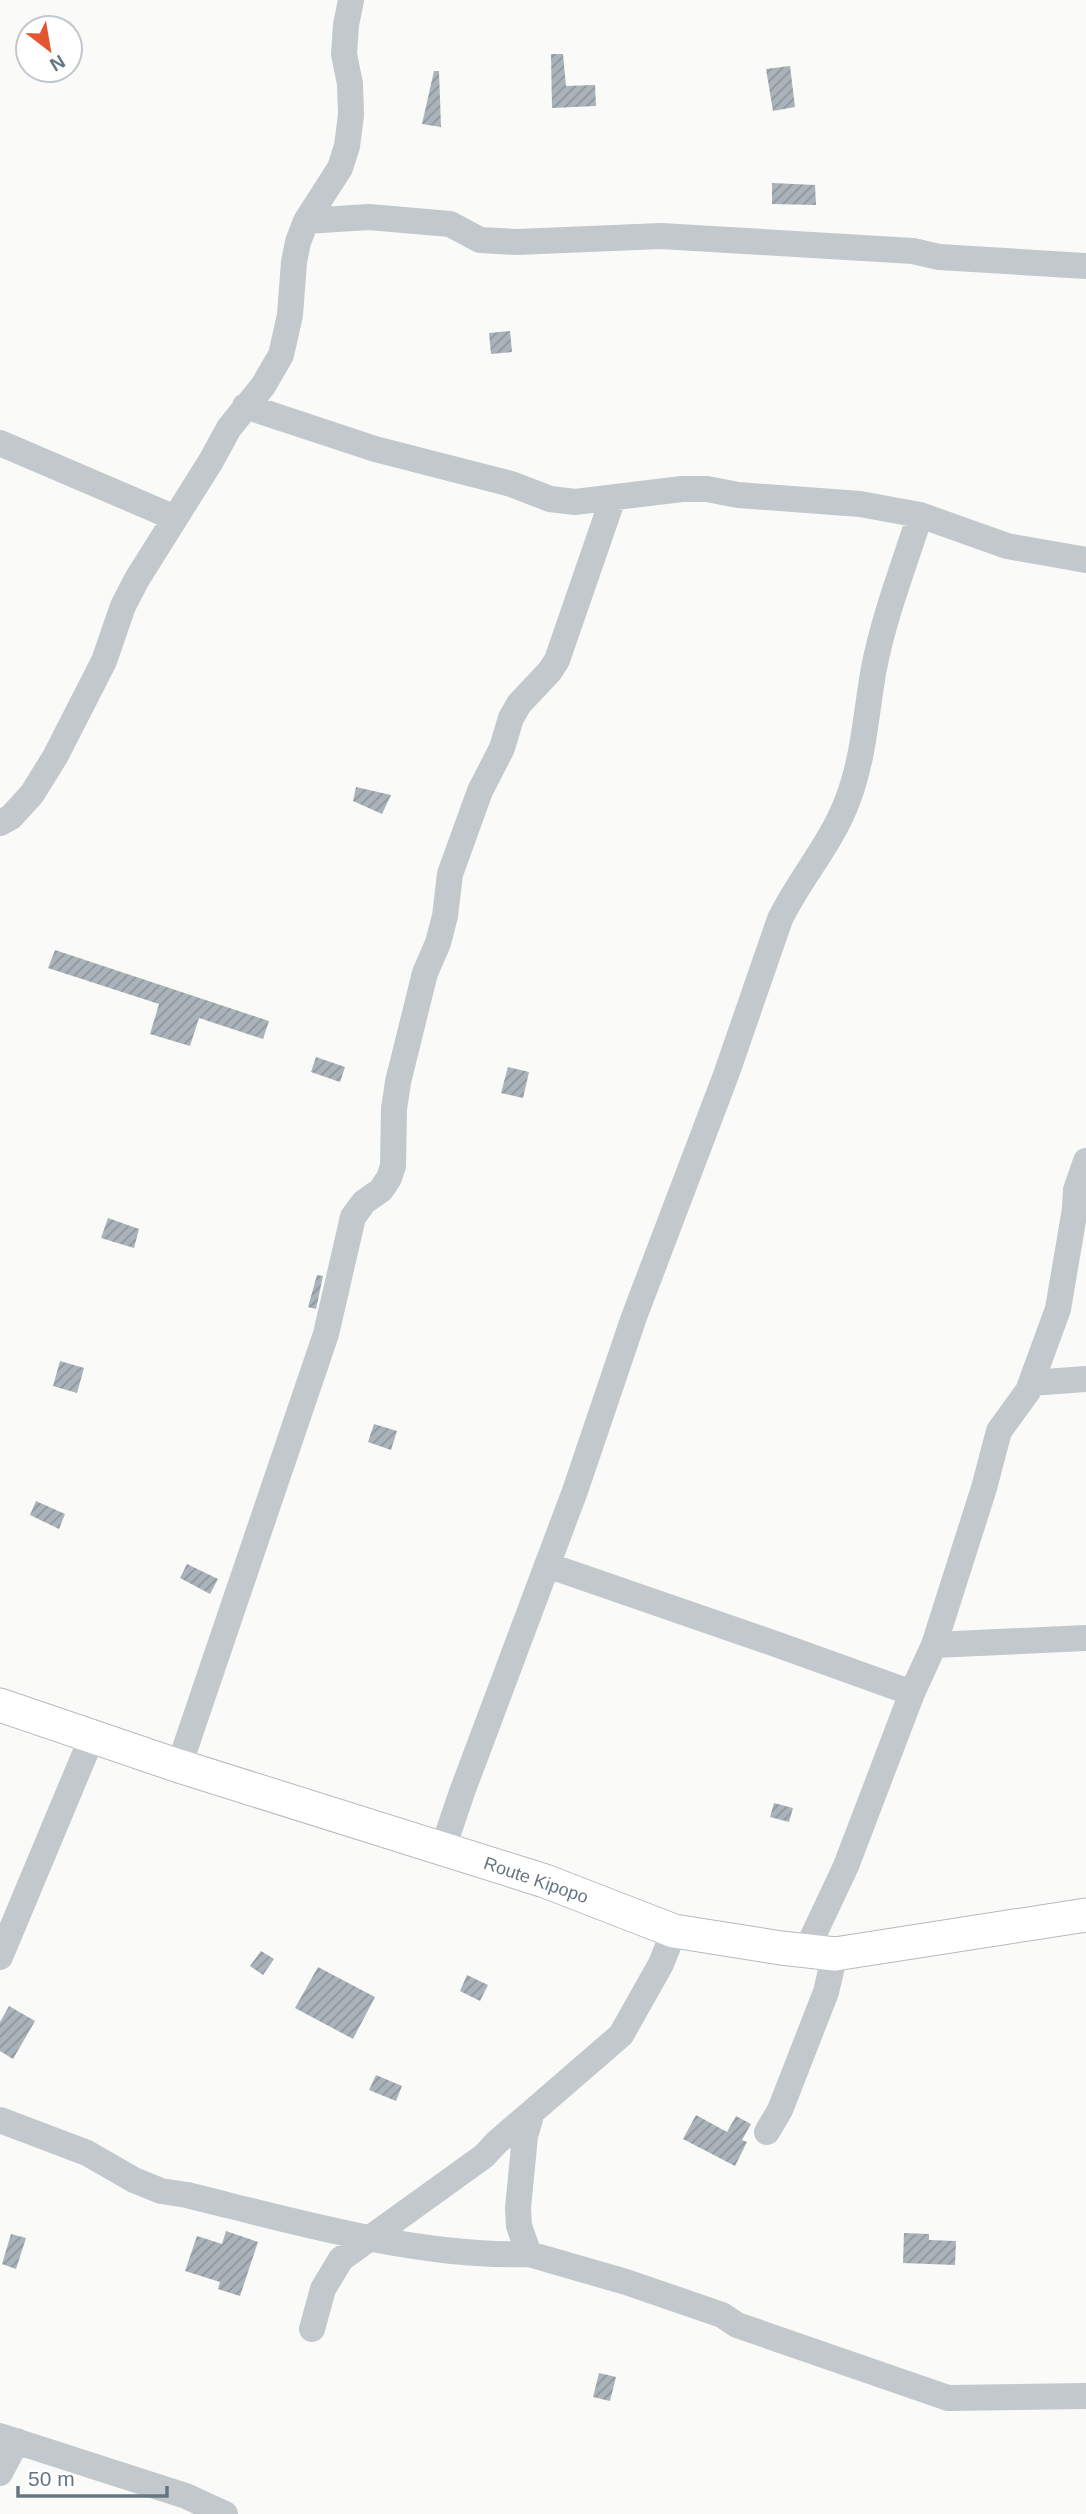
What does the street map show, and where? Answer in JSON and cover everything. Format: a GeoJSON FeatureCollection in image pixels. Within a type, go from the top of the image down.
{"type":"FeatureCollection","features":[{"type":"Feature","properties":{"kind":"main road","name":"Route Kipopo"},"geometry":{"type":"LineString","coordinates":[[0,1705],[179,1766],[545,1881],[674,1931],[820,1953],[1086,1915]]}},
{"type":"Feature","properties":{"kind":"street"},"geometry":{"type":"LineString","coordinates":[[0,823],[24,804],[55,757],[104,661],[123,606],[137,579],[229,428],[263,386],[281,355],[290,316],[298,242],[306,221],[331,185],[347,146],[351,115],[350,84],[344,54],[351,0]]}},
{"type":"Feature","properties":{"kind":"street"},"geometry":{"type":"LineString","coordinates":[[306,221],[369,217],[450,224],[480,240],[517,242],[661,236],[913,251],[939,257],[1086,266]]}},
{"type":"Feature","properties":{"kind":"street"},"geometry":{"type":"LineString","coordinates":[[245,407],[375,449],[511,484],[550,499],[575,502],[682,489],[707,489],[738,495],[860,504],[920,515],[1007,546],[1086,560]]}},
{"type":"Feature","properties":{"kind":"street"},"geometry":{"type":"LineString","coordinates":[[0,443],[175,518]]}},
{"type":"Feature","properties":{"kind":"street"},"geometry":{"type":"LineString","coordinates":[[179,1766],[326,1334],[353,1217],[364,1202],[381,1190],[394,1166],[394,1109],[398,1082],[425,974],[442,929],[450,874],[480,791],[502,748],[511,718],[519,704],[551,671],[557,660],[613,498]]}},
{"type":"Feature","properties":{"kind":"street"},"geometry":{"type":"LineString","coordinates":[[443,1848],[575,1491],[639,1304],[726,1075],[780,919],[789,900],[835,828],[848,799],[890,605],[920,515]]}},
{"type":"Feature","properties":{"kind":"street"},"geometry":{"type":"LineString","coordinates":[[767,2132],[780,2110],[826,1992],[820,1953],[846,1866],[912,1693],[934,1645],[984,1488],[999,1431],[1028,1391],[1058,1309],[1076,1191],[1086,1161]]}},
{"type":"Feature","properties":{"kind":"street"},"geometry":{"type":"LineString","coordinates":[[1031,1383],[1086,1379]]}},
{"type":"Feature","properties":{"kind":"street"},"geometry":{"type":"LineString","coordinates":[[547,1565],[912,1693]]}},
{"type":"Feature","properties":{"kind":"street"},"geometry":{"type":"LineString","coordinates":[[934,1645],[1086,1638]]}},
{"type":"Feature","properties":{"kind":"street"},"geometry":{"type":"LineString","coordinates":[[0,1957],[92,1737]]}},
{"type":"Feature","properties":{"kind":"street"},"geometry":{"type":"LineString","coordinates":[[312,2329],[323,2289],[341,2259],[484,2156],[497,2141],[621,2035],[660,1964],[674,1931]]}},
{"type":"Feature","properties":{"kind":"street"},"geometry":{"type":"LineString","coordinates":[[529,2253],[519,2226],[518,2208],[525,2136],[532,2112]]}},
{"type":"Feature","properties":{"kind":"street"},"geometry":{"type":"LineString","coordinates":[[0,2120],[87,2153],[134,2180],[161,2191],[373,2238],[474,2253],[529,2253],[722,2315],[737,2325],[948,2398],[1086,2396]]}},
{"type":"Feature","properties":{"kind":"street"},"geometry":{"type":"LineString","coordinates":[[0,2473],[9,2438],[183,2505],[225,2514]]}},
{"type":"Feature","properties":{"kind":"building"},"geometry":{"type":"Polygon","coordinates":[[[551,54],[563,54],[566,86],[595,85],[596,106],[552,108],[551,54]]]}},
{"type":"Feature","properties":{"kind":"building"},"geometry":{"type":"Polygon","coordinates":[[[790,66],[795,107],[773,111],[766,69],[790,66]]]}},
{"type":"Feature","properties":{"kind":"building"},"geometry":{"type":"Polygon","coordinates":[[[434,71],[439,71],[441,127],[422,124],[434,71]]]}},
{"type":"Feature","properties":{"kind":"building"},"geometry":{"type":"Polygon","coordinates":[[[772,183],[815,185],[816,205],[772,204],[772,183]]]}},
{"type":"Feature","properties":{"kind":"building"},"geometry":{"type":"Polygon","coordinates":[[[510,331],[512,352],[491,354],[489,333],[510,331]]]}},
{"type":"Feature","properties":{"kind":"building"},"geometry":{"type":"Polygon","coordinates":[[[356,787],[391,795],[382,814],[353,801],[356,787]]]}},
{"type":"Feature","properties":{"kind":"building"},"geometry":{"type":"Polygon","coordinates":[[[55,950],[269,1021],[263,1039],[199,1018],[190,1046],[150,1034],[159,1004],[48,968],[55,950]]]}},
{"type":"Feature","properties":{"kind":"building"},"geometry":{"type":"Polygon","coordinates":[[[316,1057],[345,1067],[340,1082],[311,1072],[316,1057]]]}},
{"type":"Feature","properties":{"kind":"building"},"geometry":{"type":"Polygon","coordinates":[[[508,1067],[529,1072],[523,1098],[501,1093],[508,1067]]]}},
{"type":"Feature","properties":{"kind":"building"},"geometry":{"type":"Polygon","coordinates":[[[108,1218],[139,1229],[134,1248],[101,1238],[108,1218]]]}},
{"type":"Feature","properties":{"kind":"building"},"geometry":{"type":"Polygon","coordinates":[[[317,1275],[323,1276],[316,1309],[308,1307],[317,1275]]]}},
{"type":"Feature","properties":{"kind":"building"},"geometry":{"type":"Polygon","coordinates":[[[60,1361],[84,1368],[77,1393],[53,1386],[60,1361]]]}},
{"type":"Feature","properties":{"kind":"building"},"geometry":{"type":"Polygon","coordinates":[[[374,1424],[397,1431],[391,1450],[368,1442],[374,1424]]]}},
{"type":"Feature","properties":{"kind":"building"},"geometry":{"type":"Polygon","coordinates":[[[36,1501],[65,1514],[59,1529],[30,1515],[36,1501]]]}},
{"type":"Feature","properties":{"kind":"building"},"geometry":{"type":"Polygon","coordinates":[[[187,1564],[218,1579],[210,1594],[180,1578],[187,1564]]]}},
{"type":"Feature","properties":{"kind":"building"},"geometry":{"type":"Polygon","coordinates":[[[774,1803],[793,1808],[789,1822],[770,1817],[774,1803]]]}},
{"type":"Feature","properties":{"kind":"building"},"geometry":{"type":"Polygon","coordinates":[[[261,1951],[274,1959],[263,1975],[250,1966],[261,1951]]]}},
{"type":"Feature","properties":{"kind":"building"},"geometry":{"type":"Polygon","coordinates":[[[318,1967],[375,1997],[353,2039],[295,2008],[318,1967]]]}},
{"type":"Feature","properties":{"kind":"building"},"geometry":{"type":"Polygon","coordinates":[[[467,1975],[488,1985],[480,2001],[460,1991],[467,1975]]]}},
{"type":"Feature","properties":{"kind":"building"},"geometry":{"type":"Polygon","coordinates":[[[9,2006],[35,2021],[13,2059],[0,2051],[0,2022],[9,2006]]]}},
{"type":"Feature","properties":{"kind":"building"},"geometry":{"type":"Polygon","coordinates":[[[376,2075],[402,2086],[396,2101],[369,2090],[376,2075]]]}},
{"type":"Feature","properties":{"kind":"building"},"geometry":{"type":"Polygon","coordinates":[[[696,2115],[727,2132],[736,2116],[751,2124],[742,2140],[747,2142],[735,2166],[683,2139],[696,2115]]]}},
{"type":"Feature","properties":{"kind":"building"},"geometry":{"type":"Polygon","coordinates":[[[226,2231],[258,2242],[240,2296],[218,2289],[220,2282],[185,2271],[197,2236],[222,2244],[226,2231]]]}},
{"type":"Feature","properties":{"kind":"building"},"geometry":{"type":"Polygon","coordinates":[[[904,2233],[929,2234],[929,2240],[956,2241],[955,2265],[903,2263],[904,2233]]]}},
{"type":"Feature","properties":{"kind":"building"},"geometry":{"type":"Polygon","coordinates":[[[11,2234],[26,2238],[16,2269],[2,2264],[11,2234]]]}},
{"type":"Feature","properties":{"kind":"building"},"geometry":{"type":"Polygon","coordinates":[[[599,2373],[616,2377],[610,2401],[593,2397],[599,2373]]]}}]}
